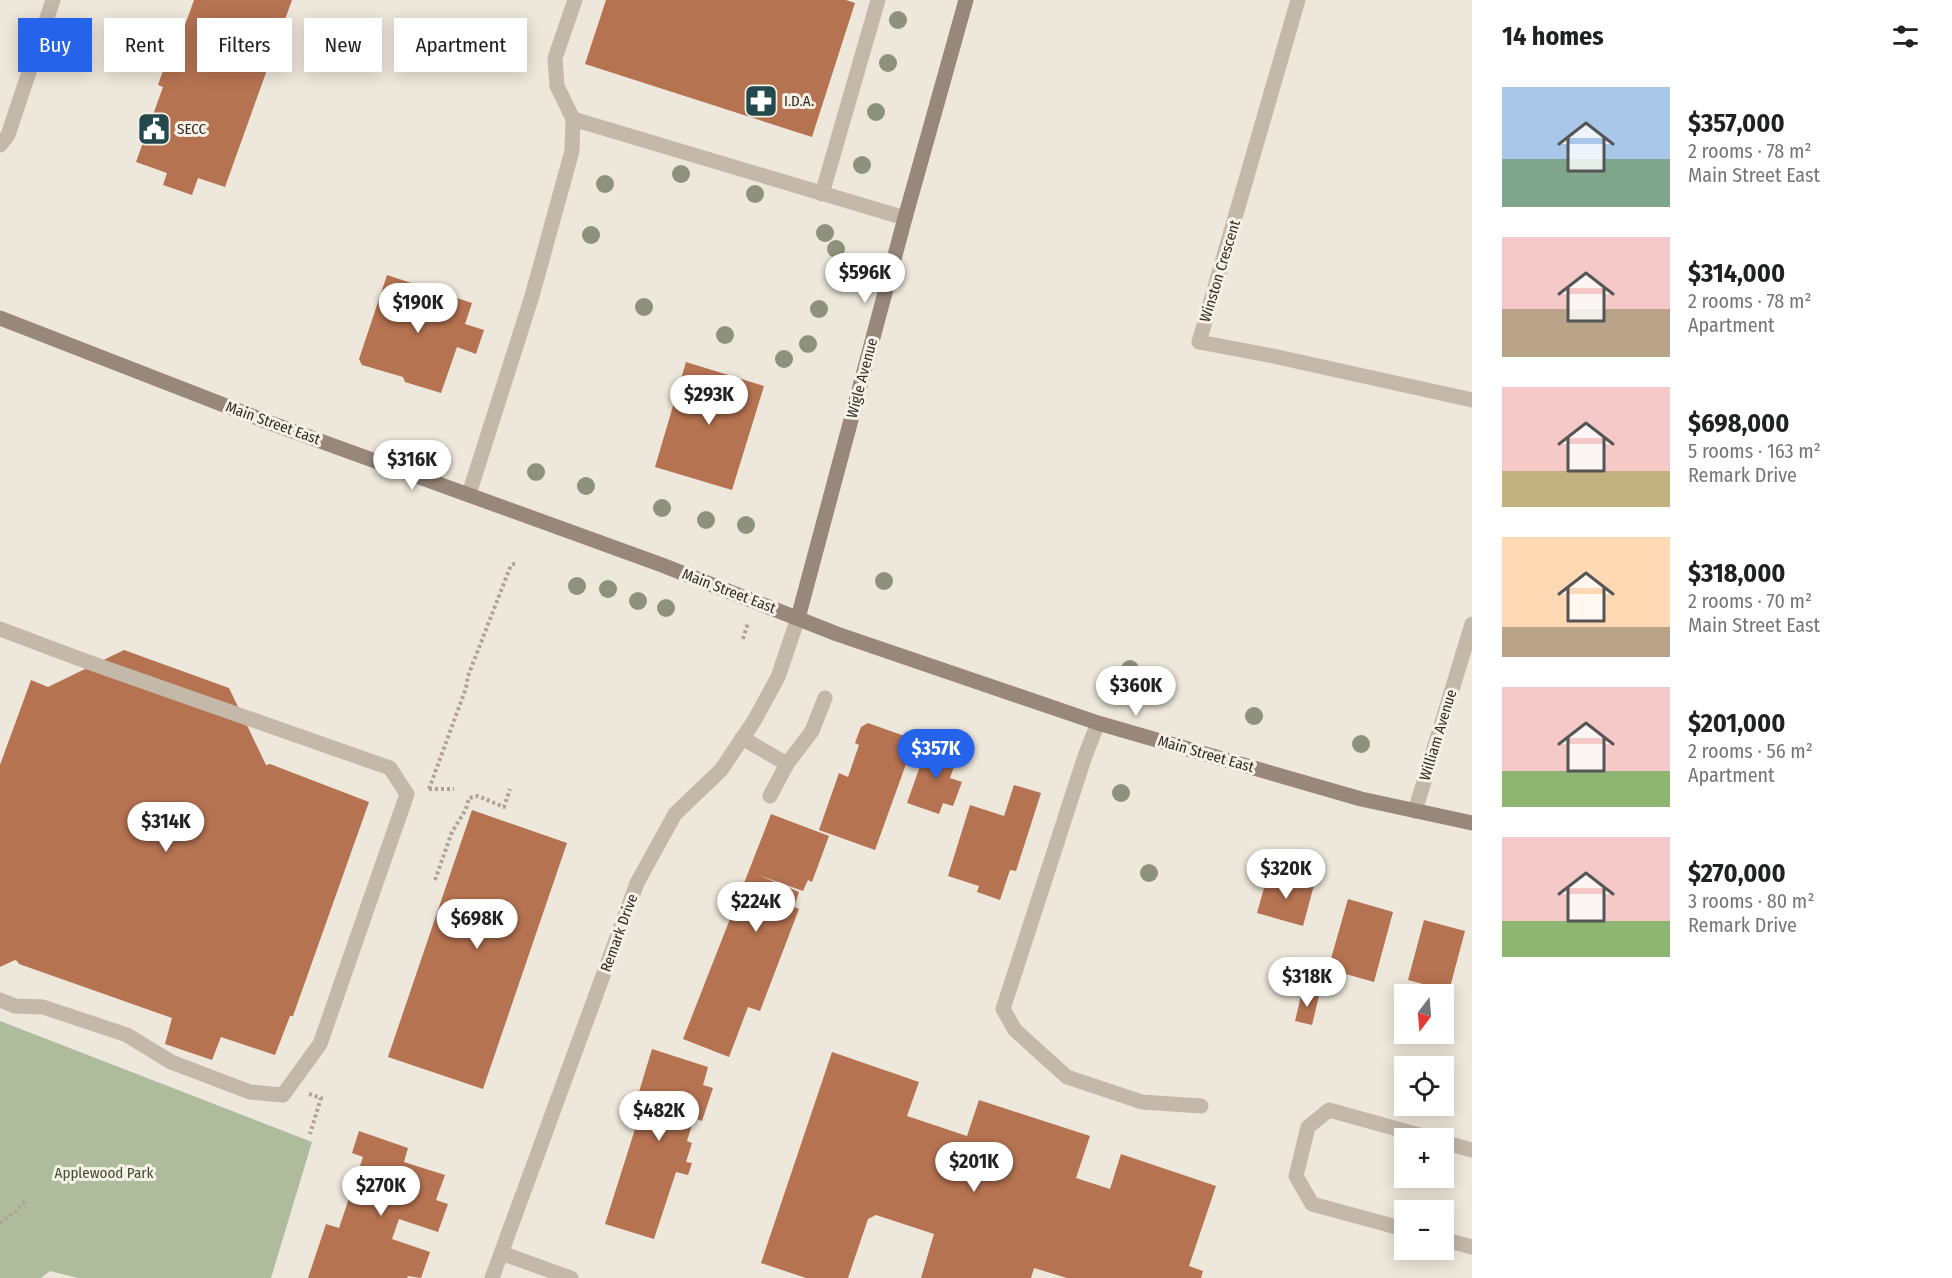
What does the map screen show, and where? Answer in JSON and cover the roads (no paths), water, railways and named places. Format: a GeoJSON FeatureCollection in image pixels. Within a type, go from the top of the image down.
{"type":"FeatureCollection","features":[{"type":"Feature","properties":{"kind":"main road","name":"Wigle Avenue"},"geometry":{"type":"LineString","coordinates":[[798,618],[966,0]]}},
{"type":"Feature","properties":{"kind":"main road","name":"Main Street East"},"geometry":{"type":"LineString","coordinates":[[0,318],[266,421],[682,573],[837,634],[1098,723],[1329,790],[1472,823]]}},
{"type":"Feature","properties":{"kind":"street"},"geometry":{"type":"LineString","coordinates":[[0,145],[8,135],[52,0]]}},
{"type":"Feature","properties":{"kind":"street"},"geometry":{"type":"LineString","coordinates":[[469,494],[532,296],[572,151],[573,119],[557,86],[555,58],[575,0]]}},
{"type":"Feature","properties":{"kind":"street"},"geometry":{"type":"LineString","coordinates":[[822,194],[878,0]]}},
{"type":"Feature","properties":{"kind":"street","name":"Winston Crescent"},"geometry":{"type":"LineString","coordinates":[[1298,0],[1199,342],[1472,400]]}},
{"type":"Feature","properties":{"kind":"street"},"geometry":{"type":"LineString","coordinates":[[573,119],[905,218]]}},
{"type":"Feature","properties":{"kind":"street","name":"Remark Drive"},"geometry":{"type":"LineString","coordinates":[[492,1278],[637,883],[675,814],[721,770],[754,721],[778,677],[798,618]]}},
{"type":"Feature","properties":{"kind":"street","name":"William Avenue"},"geometry":{"type":"LineString","coordinates":[[1415,811],[1472,624]]}},
{"type":"Feature","properties":{"kind":"street"},"geometry":{"type":"LineString","coordinates":[[0,629],[390,768],[407,794],[320,1044],[283,1095],[249,1092],[171,1062],[127,1035],[43,1006],[15,1006],[0,1000]]}},
{"type":"Feature","properties":{"kind":"street"},"geometry":{"type":"LineString","coordinates":[[770,796],[787,764],[812,731],[825,698]]}},
{"type":"Feature","properties":{"kind":"street"},"geometry":{"type":"LineString","coordinates":[[1098,723],[1085,756],[1004,1009],[1015,1030],[1067,1077],[1142,1102],[1201,1106]]}},
{"type":"Feature","properties":{"kind":"street"},"geometry":{"type":"LineString","coordinates":[[742,738],[787,764]]}},
{"type":"Feature","properties":{"kind":"street"},"geometry":{"type":"LineString","coordinates":[[1394,1128],[1329,1110],[1308,1127],[1296,1176],[1312,1204],[1394,1226]]}},
{"type":"Feature","properties":{"kind":"street"},"geometry":{"type":"LineString","coordinates":[[1454,1145],[1472,1150]]}},
{"type":"Feature","properties":{"kind":"street"},"geometry":{"type":"LineString","coordinates":[[1454,1242],[1472,1247]]}},
{"type":"Feature","properties":{"kind":"street"},"geometry":{"type":"LineString","coordinates":[[501,1253],[570,1278]]}},
{"type":"Feature","properties":{"kind":"place","name":"I.D.A."},"geometry":{"type":"Point","coordinates":[761,101]}},
{"type":"Feature","properties":{"kind":"place","name":"SECC"},"geometry":{"type":"Point","coordinates":[154,129]}},
{"type":"Feature","properties":{"kind":"park label","name":"Applewood Park"},"geometry":{"type":"Point","coordinates":[104,1173]}}]}
